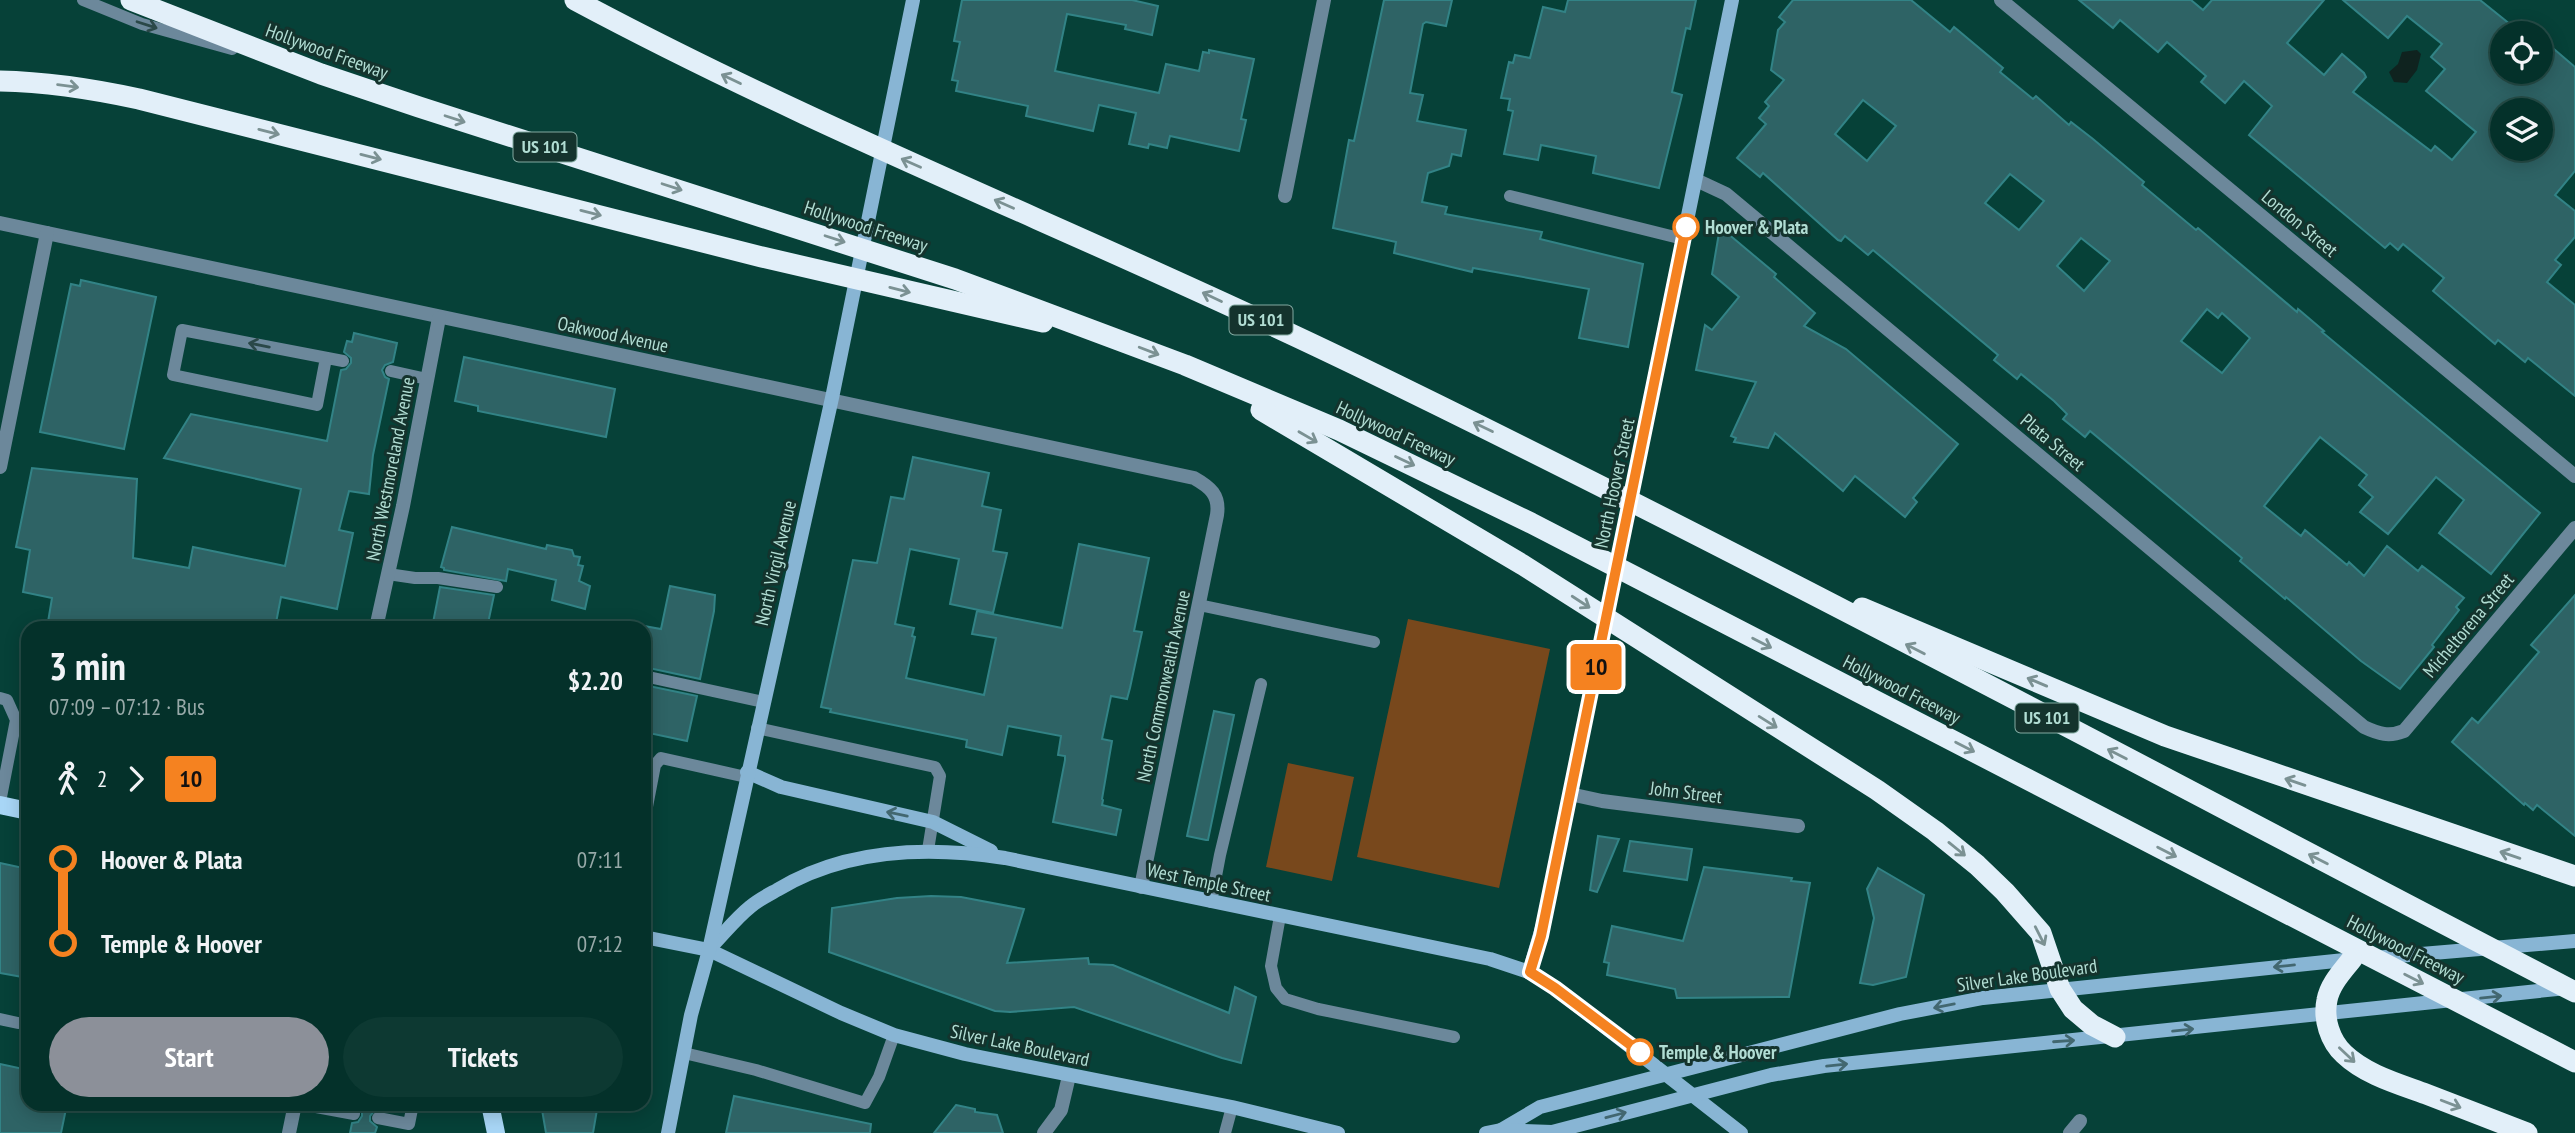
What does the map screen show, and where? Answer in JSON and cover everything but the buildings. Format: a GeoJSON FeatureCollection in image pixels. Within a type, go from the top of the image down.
{"type":"FeatureCollection","features":[{"type":"Feature","properties":{"kind":"highway","name":"Hollywood Freeway"},"geometry":{"type":"LineString","coordinates":[[131,0],[321,74],[432,112],[955,279],[1185,365],[1339,430],[1531,523],[2572,1060]]}},
{"type":"Feature","properties":{"kind":"highway","name":"Hollywood Freeway"},"geometry":{"type":"LineString","coordinates":[[575,0],[792,109],[1265,322],[1544,457],[2575,990]]}},
{"type":"Feature","properties":{"kind":"highway"},"geometry":{"type":"LineString","coordinates":[[0,81],[88,88],[139,99],[762,257],[949,302],[1113,337]]}},
{"type":"Feature","properties":{"kind":"highway"},"geometry":{"type":"LineString","coordinates":[[1185,365],[1523,565],[1877,790],[1935,831],[1977,865],[2041,933],[2049,963],[2060,989],[2073,1009],[2092,1025],[2115,1037]]}},
{"type":"Feature","properties":{"kind":"highway"},"geometry":{"type":"LineString","coordinates":[[1715,546],[2165,736],[2575,876]]}},
{"type":"Feature","properties":{"kind":"highway"},"geometry":{"type":"LineString","coordinates":[[2352,960],[2332,986],[2326,1001],[2331,1037],[2344,1054],[2363,1068],[2527,1133]]}},
{"type":"Feature","properties":{"kind":"main road","name":"North Virgil Avenue"},"geometry":{"type":"LineString","coordinates":[[668,1133],[832,398],[914,0]]}},
{"type":"Feature","properties":{"kind":"main road","name":"North Hoover Street"},"geometry":{"type":"LineString","coordinates":[[1530,972],[1541,936],[1732,0]]}},
{"type":"Feature","properties":{"kind":"main road"},"geometry":{"type":"LineString","coordinates":[[746,775],[806,794],[933,822],[1005,858]]}},
{"type":"Feature","properties":{"kind":"main road"},"geometry":{"type":"LineString","coordinates":[[0,804],[21,809]]}},
{"type":"Feature","properties":{"kind":"main road","name":"West Temple Street"},"geometry":{"type":"LineString","coordinates":[[709,950],[751,905],[797,878],[844,862],[885,854],[928,850],[961,851],[1005,858],[1490,959],[1530,972],[1600,1020],[1741,1133]]}},
{"type":"Feature","properties":{"kind":"main road"},"geometry":{"type":"LineString","coordinates":[[651,938],[709,950]]}},
{"type":"Feature","properties":{"kind":"main road","name":"Silver Lake Boulevard"},"geometry":{"type":"LineString","coordinates":[[1501,1131],[1540,1107],[1900,1014],[1983,998],[2352,960],[2575,941]]}},
{"type":"Feature","properties":{"kind":"main road","name":"Silver Lake Boulevard"},"geometry":{"type":"LineString","coordinates":[[709,950],[841,1013],[894,1035],[965,1054],[1232,1107],[1339,1133]]}},
{"type":"Feature","properties":{"kind":"main road","name":"Silver Lake Boulevard"},"geometry":{"type":"LineString","coordinates":[[1486,1133],[1552,1132],[1771,1075],[1825,1066],[2575,990]]}},
{"type":"Feature","properties":{"kind":"main road"},"geometry":{"type":"LineString","coordinates":[[491,1111],[496,1133]]}},
{"type":"Feature","properties":{"kind":"street"},"geometry":{"type":"LineString","coordinates":[[1285,196],[1324,0]]}},
{"type":"Feature","properties":{"kind":"street","name":"London Street"},"geometry":{"type":"LineString","coordinates":[[2001,0],[2575,476]]}},
{"type":"Feature","properties":{"kind":"street","name":"Plata Street"},"geometry":{"type":"LineString","coordinates":[[1696,180],[1726,194],[2364,727],[2385,735]]}},
{"type":"Feature","properties":{"kind":"street","name":"Oakwood Avenue"},"geometry":{"type":"LineString","coordinates":[[0,223],[439,318],[832,398],[1194,478],[1214,492]]}},
{"type":"Feature","properties":{"kind":"street"},"geometry":{"type":"LineString","coordinates":[[0,467],[47,233]]}},
{"type":"Feature","properties":{"kind":"street","name":"North Westmoreland Avenue"},"geometry":{"type":"LineString","coordinates":[[378,621],[439,318]]}},
{"type":"Feature","properties":{"kind":"street","name":"North Commonwealth Avenue"},"geometry":{"type":"LineString","coordinates":[[1141,887],[1219,505],[1214,492]]}},
{"type":"Feature","properties":{"kind":"street","name":"Micheltorena Street"},"geometry":{"type":"LineString","coordinates":[[2385,735],[2404,731],[2575,528]]}},
{"type":"Feature","properties":{"kind":"street","name":"John Street"},"geometry":{"type":"LineString","coordinates":[[1570,794],[1602,801],[1798,826]]}},
{"type":"Feature","properties":{"kind":"street"},"geometry":{"type":"LineString","coordinates":[[1044,1133],[1060,1110],[1069,1076]]}},
{"type":"Feature","properties":{"kind":"street"},"geometry":{"type":"LineString","coordinates":[[289,1133],[295,1111]]}},
{"type":"Feature","properties":{"kind":"lane"},"geometry":{"type":"LineString","coordinates":[[83,0],[142,24],[321,74]]}},
{"type":"Feature","properties":{"kind":"lane"},"geometry":{"type":"LineString","coordinates":[[1510,196],[1683,239]]}},
{"type":"Feature","properties":{"kind":"lane"},"geometry":{"type":"LineString","coordinates":[[326,358],[317,405],[173,375],[182,330],[343,361]]}},
{"type":"Feature","properties":{"kind":"lane"},"geometry":{"type":"LineString","coordinates":[[391,371],[427,379]]}},
{"type":"Feature","properties":{"kind":"lane"},"geometry":{"type":"LineString","coordinates":[[388,574],[497,587]]}},
{"type":"Feature","properties":{"kind":"lane"},"geometry":{"type":"LineString","coordinates":[[1199,605],[1374,642]]}},
{"type":"Feature","properties":{"kind":"lane"},"geometry":{"type":"LineString","coordinates":[[651,678],[763,702]]}},
{"type":"Feature","properties":{"kind":"lane"},"geometry":{"type":"LineString","coordinates":[[1211,902],[1261,684]]}},
{"type":"Feature","properties":{"kind":"lane"},"geometry":{"type":"LineString","coordinates":[[0,698],[7,700],[21,721]]}},
{"type":"Feature","properties":{"kind":"lane"},"geometry":{"type":"LineString","coordinates":[[0,804],[21,726]]}},
{"type":"Feature","properties":{"kind":"lane"},"geometry":{"type":"LineString","coordinates":[[757,728],[935,767],[940,776],[928,850]]}},
{"type":"Feature","properties":{"kind":"lane"},"geometry":{"type":"LineString","coordinates":[[651,786],[656,760],[661,758],[746,775]]}},
{"type":"Feature","properties":{"kind":"lane"},"geometry":{"type":"LineString","coordinates":[[1280,916],[1270,966],[1276,988],[1285,999],[1318,1009],[1454,1037]]}},
{"type":"Feature","properties":{"kind":"lane"},"geometry":{"type":"LineString","coordinates":[[0,1019],[18,1023]]}},
{"type":"Feature","properties":{"kind":"lane"},"geometry":{"type":"LineString","coordinates":[[684,1054],[756,1070],[865,1103],[879,1077],[894,1035]]}},
{"type":"Feature","properties":{"kind":"lane"},"geometry":{"type":"LineString","coordinates":[[1225,1133],[1232,1107]]}},
{"type":"Feature","properties":{"kind":"lane"},"geometry":{"type":"LineString","coordinates":[[378,1118],[409,1124],[412,1111]]}},
{"type":"Feature","properties":{"kind":"shaded area"},"geometry":{"type":"Polygon","coordinates":[[[1408,619],[1550,649],[1499,888],[1357,857],[1408,619]]]}},
{"type":"Feature","properties":{"kind":"shaded area"},"geometry":{"type":"Polygon","coordinates":[[[1288,763],[1354,777],[1332,881],[1266,867],[1288,763]]]}},
{"type":"Feature","properties":{"kind":"water"},"geometry":{"type":"Polygon","coordinates":[[[2417,50],[2421,54],[2417,70],[2407,83],[2394,82],[2389,72],[2398,64],[2402,52],[2417,50]]]}},
{"type":"Feature","properties":{"kind":"bus line","name":"10"},"geometry":{"type":"LineString","coordinates":[[1640,1052],[1600,1020],[1530,972],[1541,936],[1686,227]]}},
{"type":"Feature","properties":{"kind":"place","name":"Hoover & Plata"},"geometry":{"type":"Point","coordinates":[1686,227]}},
{"type":"Feature","properties":{"kind":"place","name":"Temple & Hoover"},"geometry":{"type":"Point","coordinates":[1640,1052]}}]}
